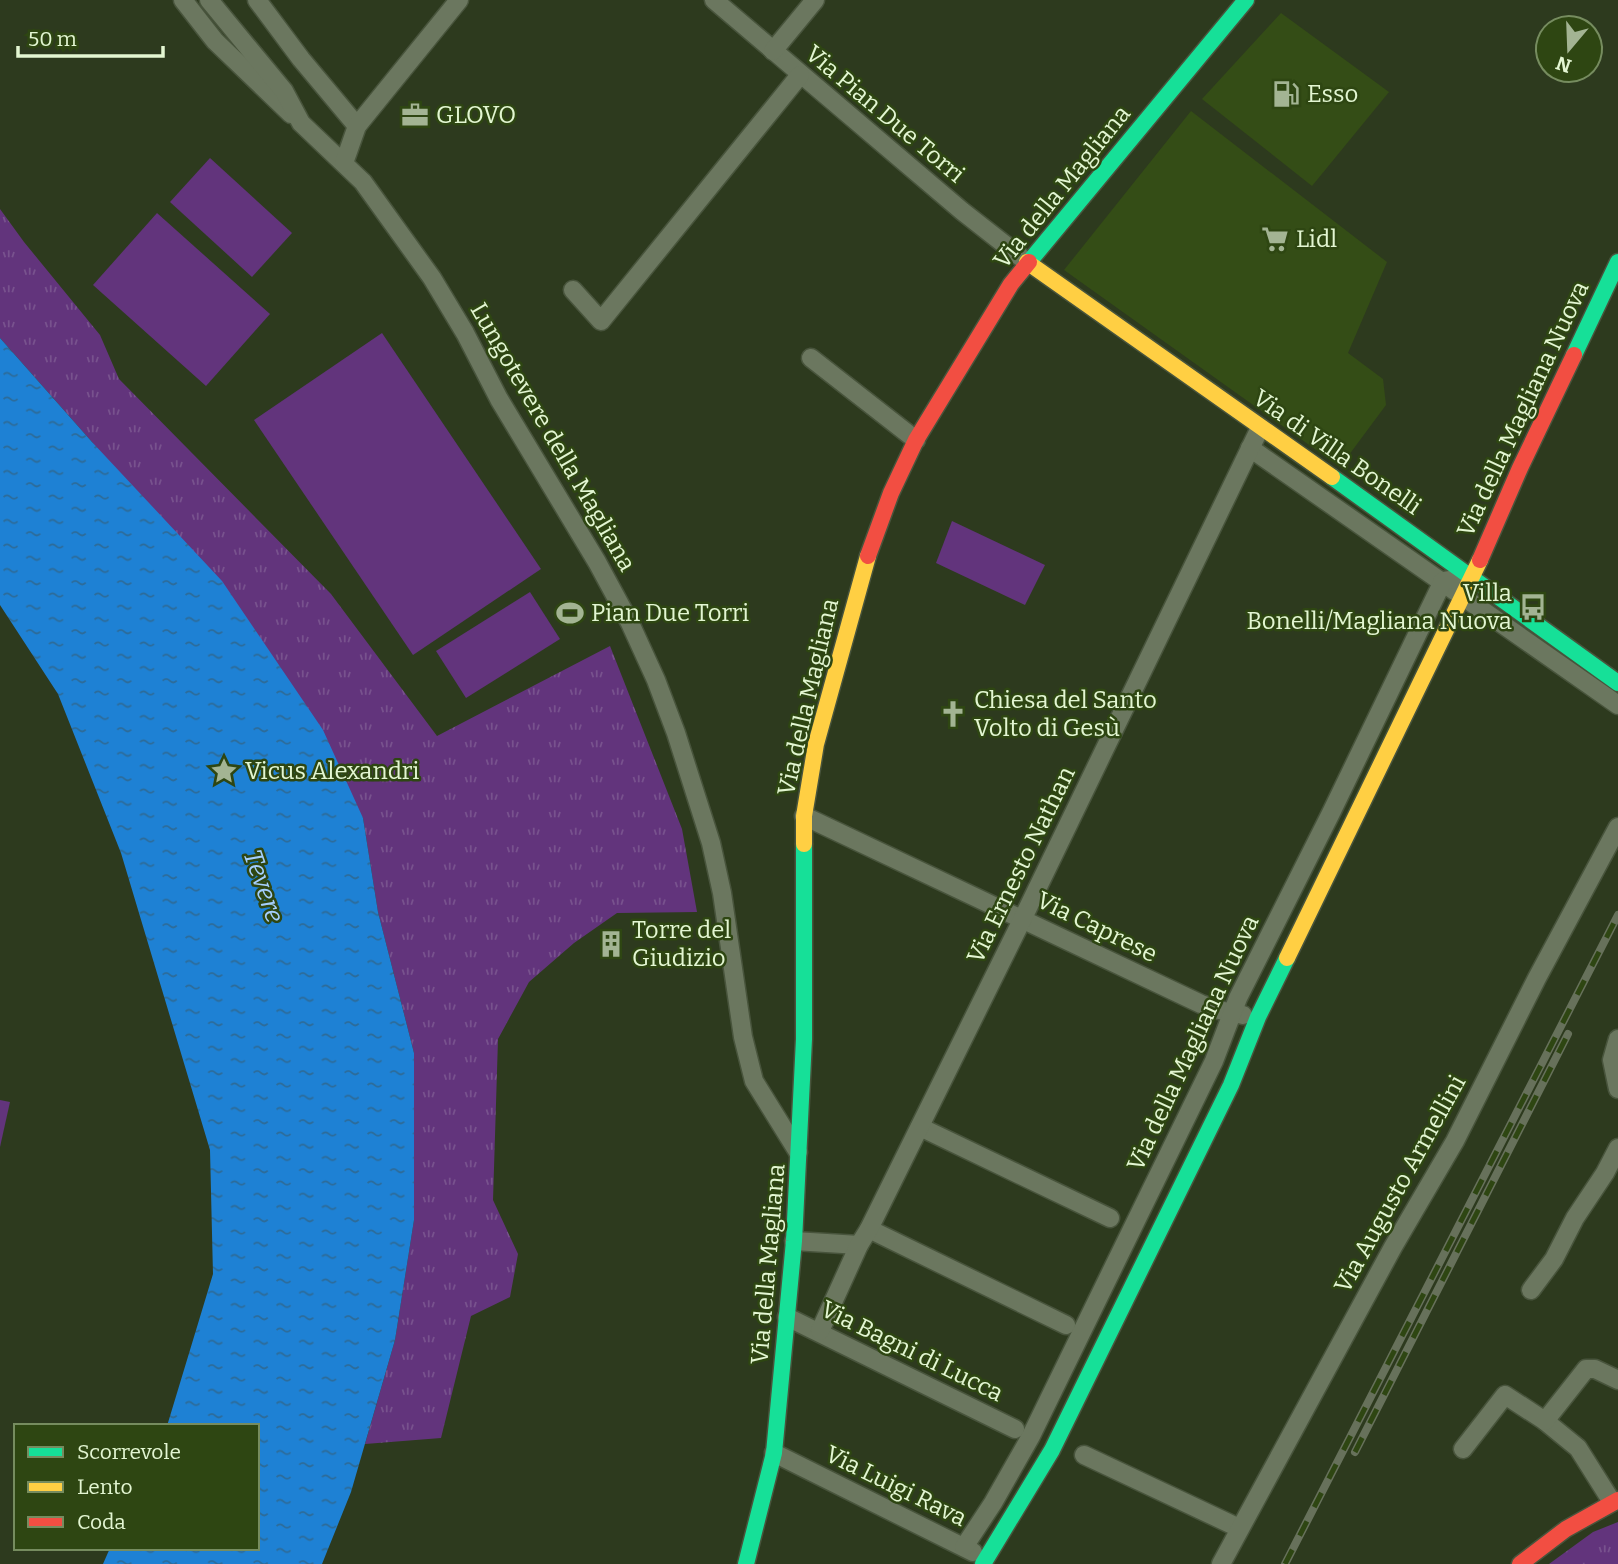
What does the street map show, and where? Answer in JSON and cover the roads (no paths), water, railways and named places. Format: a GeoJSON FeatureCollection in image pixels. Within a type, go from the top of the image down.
{"type":"FeatureCollection","features":[{"type":"Feature","properties":{"kind":"main road","name":"Via della Magliana"},"geometry":{"type":"LineString","coordinates":[[746,1564],[774,1453],[794,1241],[800,1155],[805,976],[804,816],[816,744],[857,589],[877,527],[916,440],[1011,284],[1246,0]]}},
{"type":"Feature","properties":{"kind":"main road","name":"Via di Villa Bonelli"},"geometry":{"type":"LineString","coordinates":[[1027,262],[1472,576],[1618,683]]}},
{"type":"Feature","properties":{"kind":"main road","name":"Via della Magliana Nuova"},"geometry":{"type":"LineString","coordinates":[[988,1563],[1052,1450],[1231,1085],[1258,1017],[1472,576],[1618,262]]}},
{"type":"Feature","properties":{"kind":"main road"},"geometry":{"type":"LineString","coordinates":[[1520,1564],[1558,1535],[1615,1501]]}},
{"type":"Feature","properties":{"kind":"street","name":"Lungotevere della Magliana"},"geometry":{"type":"LineString","coordinates":[[183,0],[215,41],[363,182],[449,305],[499,399],[597,562],[640,646],[676,733],[711,843],[724,905],[743,1037],[754,1081],[800,1155]]}},
{"type":"Feature","properties":{"kind":"street","name":"Lungotevere della Magliana"},"geometry":{"type":"LineString","coordinates":[[209,0],[284,91],[301,123]]}},
{"type":"Feature","properties":{"kind":"street"},"geometry":{"type":"LineString","coordinates":[[257,0],[301,59],[357,126]]}},
{"type":"Feature","properties":{"kind":"street"},"geometry":{"type":"LineString","coordinates":[[344,163],[357,126],[458,0]]}},
{"type":"Feature","properties":{"kind":"street","name":"Via Pian Due Torri"},"geometry":{"type":"LineString","coordinates":[[714,0],[962,211],[1027,262]]}},
{"type":"Feature","properties":{"kind":"street"},"geometry":{"type":"LineString","coordinates":[[772,51],[815,0]]}},
{"type":"Feature","properties":{"kind":"street"},"geometry":{"type":"LineString","coordinates":[[573,290],[601,321],[800,75]]}},
{"type":"Feature","properties":{"kind":"street"},"geometry":{"type":"LineString","coordinates":[[811,358],[916,440]]}},
{"type":"Feature","properties":{"kind":"street","name":"Via Ernesto Nathan"},"geometry":{"type":"LineString","coordinates":[[820,1331],[859,1245],[1023,918],[1260,428]]}},
{"type":"Feature","properties":{"kind":"street","name":"Via di Villa Bonelli"},"geometry":{"type":"LineString","coordinates":[[1250,448],[1618,705]]}},
{"type":"Feature","properties":{"kind":"street","name":"Via della Magliana Nuova"},"geometry":{"type":"LineString","coordinates":[[964,1547],[1031,1436],[1214,1061],[1232,1013],[1443,581],[1472,576]]}},
{"type":"Feature","properties":{"kind":"street","name":"Via Caprese"},"geometry":{"type":"LineString","coordinates":[[804,816],[1201,1004],[1258,1017]]}},
{"type":"Feature","properties":{"kind":"street","name":"Via Augusto Armellini"},"geometry":{"type":"LineString","coordinates":[[1221,1564],[1393,1247],[1455,1141],[1537,978],[1618,827]]}},
{"type":"Feature","properties":{"kind":"street"},"geometry":{"type":"LineString","coordinates":[[1618,1040],[1612,1060],[1618,1089]]}},
{"type":"Feature","properties":{"kind":"street"},"geometry":{"type":"LineString","coordinates":[[919,1127],[1110,1218]]}},
{"type":"Feature","properties":{"kind":"street"},"geometry":{"type":"LineString","coordinates":[[1531,1290],[1554,1259],[1575,1217],[1605,1173],[1618,1148]]}},
{"type":"Feature","properties":{"kind":"street"},"geometry":{"type":"LineString","coordinates":[[869,1229],[1066,1325]]}},
{"type":"Feature","properties":{"kind":"street"},"geometry":{"type":"LineString","coordinates":[[794,1241],[859,1245]]}},
{"type":"Feature","properties":{"kind":"street","name":"Via Bagni di Lucca"},"geometry":{"type":"LineString","coordinates":[[787,1317],[1015,1429]]}},
{"type":"Feature","properties":{"kind":"street"},"geometry":{"type":"LineString","coordinates":[[1545,1421],[1586,1369],[1618,1380]]}},
{"type":"Feature","properties":{"kind":"street"},"geometry":{"type":"LineString","coordinates":[[1463,1449],[1505,1395],[1545,1421],[1578,1448],[1615,1501]]}},
{"type":"Feature","properties":{"kind":"street","name":"Via Luigi Rava"},"geometry":{"type":"LineString","coordinates":[[774,1453],[964,1547],[988,1563]]}},
{"type":"Feature","properties":{"kind":"street"},"geometry":{"type":"LineString","coordinates":[[1084,1455],[1239,1528]]}},
{"type":"Feature","properties":{"kind":"water","name":"Tevere"},"geometry":{"type":"Polygon","coordinates":[[[0,338],[92,442],[222,581],[323,730],[363,818],[378,912],[414,1053],[414,1220],[395,1340],[351,1492],[322,1564],[103,1564],[109,1550],[259,1550],[259,1424],[168,1424],[213,1274],[210,1150],[121,853],[58,694],[0,605],[0,338]]]}},
{"type":"Feature","properties":{"kind":"railway"},"geometry":{"type":"LineString","coordinates":[[1285,1564],[1618,915]]}},
{"type":"Feature","properties":{"kind":"railway"},"geometry":{"type":"LineString","coordinates":[[1355,1452],[1568,1034]]}},
{"type":"Feature","properties":{"kind":"place","name":"Esso"},"geometry":{"type":"Point","coordinates":[1286,94]}},
{"type":"Feature","properties":{"kind":"place","name":"GLOVO"},"geometry":{"type":"Point","coordinates":[415,115]}},
{"type":"Feature","properties":{"kind":"place","name":"Lidl"},"geometry":{"type":"Point","coordinates":[1275,239]}},
{"type":"Feature","properties":{"kind":"place","name":"Villa Bonelli/Magliana Nuova"},"geometry":{"type":"Point","coordinates":[1533,607]}},
{"type":"Feature","properties":{"kind":"place","name":"Pian Due Torri"},"geometry":{"type":"Point","coordinates":[570,613]}},
{"type":"Feature","properties":{"kind":"place","name":"Chiesa del Santo Volto di Gesù"},"geometry":{"type":"Point","coordinates":[953,714]}},
{"type":"Feature","properties":{"kind":"place","name":"Vicus Alexandri"},"geometry":{"type":"Point","coordinates":[224,771]}},
{"type":"Feature","properties":{"kind":"place","name":"Torre del Giudizio"},"geometry":{"type":"Point","coordinates":[611,944]}}]}
